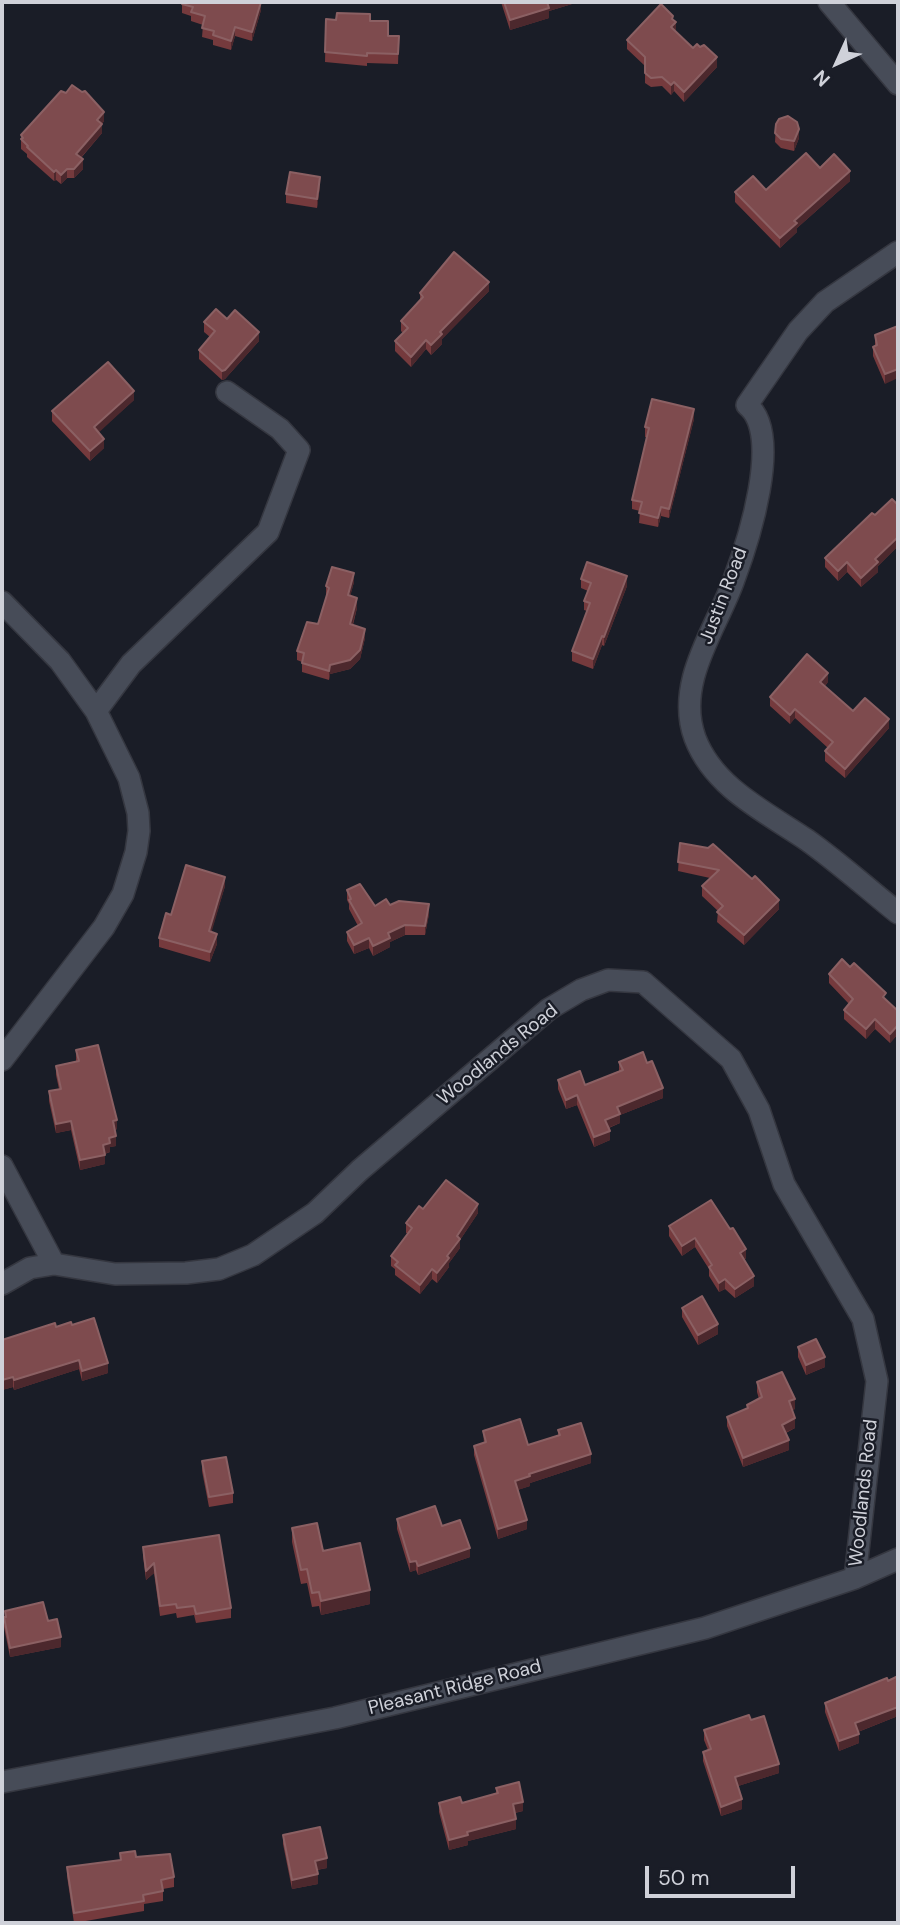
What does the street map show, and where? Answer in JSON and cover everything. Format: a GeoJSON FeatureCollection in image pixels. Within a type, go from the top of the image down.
{"type":"FeatureCollection","features":[{"type":"Feature","properties":{"kind":"street"},"geometry":{"type":"LineString","coordinates":[[829,2],[898,83]]}},
{"type":"Feature","properties":{"kind":"street","name":"Justin Road"},"geometry":{"type":"LineString","coordinates":[[898,252],[825,302],[799,331],[747,405],[752,408],[762,435],[765,455],[758,499],[733,582],[695,672],[689,711],[695,737],[706,759],[723,779],[755,807],[807,841],[898,913]]}},
{"type":"Feature","properties":{"kind":"street"},"geometry":{"type":"LineString","coordinates":[[96,710],[131,664],[268,532],[299,450],[280,429],[227,392]]}},
{"type":"Feature","properties":{"kind":"street"},"geometry":{"type":"LineString","coordinates":[[2,602],[60,661],[96,710],[129,778],[138,813],[136,852],[123,894],[104,927],[2,1060]]}},
{"type":"Feature","properties":{"kind":"street","name":"Woodlands Road"},"geometry":{"type":"LineString","coordinates":[[54,1264],[115,1274],[186,1273],[219,1269],[253,1255],[315,1213],[360,1170],[549,1009],[582,990],[608,980],[643,982],[731,1059],[760,1110],[784,1184],[863,1319],[877,1381],[855,1577]]}},
{"type":"Feature","properties":{"kind":"street"},"geometry":{"type":"LineString","coordinates":[[2,1166],[54,1264],[30,1268],[2,1283]]}},
{"type":"Feature","properties":{"kind":"street","name":"Pleasant Ridge Road"},"geometry":{"type":"LineString","coordinates":[[2,1782],[335,1718],[705,1628],[855,1577],[898,1559]]}},
{"type":"Feature","properties":{"kind":"building"},"geometry":{"type":"Polygon","coordinates":[[[261,2],[252,32],[235,27],[231,41],[213,35],[214,31],[202,28],[205,16],[191,12],[193,7],[182,4],[261,2]]]}},
{"type":"Feature","properties":{"kind":"building"},"geometry":{"type":"Polygon","coordinates":[[[504,2],[547,2],[549,8],[510,20],[504,2]]]}},
{"type":"Feature","properties":{"kind":"building"},"geometry":{"type":"Polygon","coordinates":[[[661,4],[676,22],[671,27],[693,48],[697,44],[700,47],[704,45],[717,57],[684,92],[674,82],[671,85],[662,77],[651,78],[645,73],[645,57],[627,40],[661,4]]]}},
{"type":"Feature","properties":{"kind":"building"},"geometry":{"type":"Polygon","coordinates":[[[337,13],[370,14],[370,21],[388,21],[388,36],[399,36],[398,54],[367,53],[367,56],[325,52],[326,19],[336,20],[337,13]]]}},
{"type":"Feature","properties":{"kind":"building"},"geometry":{"type":"Polygon","coordinates":[[[72,85],[82,92],[85,91],[104,112],[97,120],[102,124],[76,154],[83,159],[74,169],[67,169],[61,175],[56,170],[54,172],[27,147],[21,135],[61,91],[66,93],[72,85]]]}},
{"type":"Feature","properties":{"kind":"building"},"geometry":{"type":"Polygon","coordinates":[[[788,116],[797,122],[799,129],[794,141],[781,139],[775,133],[779,119],[788,116]]]}},
{"type":"Feature","properties":{"kind":"building"},"geometry":{"type":"Polygon","coordinates":[[[806,153],[820,168],[834,154],[850,171],[794,221],[797,223],[780,238],[735,192],[753,176],[766,190],[806,153]]]}},
{"type":"Feature","properties":{"kind":"building"},"geometry":{"type":"Polygon","coordinates":[[[290,172],[320,177],[317,199],[286,194],[290,172]]]}},
{"type":"Feature","properties":{"kind":"building"},"geometry":{"type":"Polygon","coordinates":[[[454,252],[489,282],[440,332],[442,334],[431,345],[426,340],[411,357],[395,341],[408,328],[401,321],[423,297],[420,293],[454,252]]]}},
{"type":"Feature","properties":{"kind":"building"},"geometry":{"type":"Polygon","coordinates":[[[216,309],[227,319],[235,310],[259,332],[222,371],[199,350],[215,331],[204,322],[216,309]]]}},
{"type":"Feature","properties":{"kind":"building"},"geometry":{"type":"Polygon","coordinates":[[[898,326],[898,369],[885,374],[873,347],[877,345],[875,335],[898,326]]]}},
{"type":"Feature","properties":{"kind":"building"},"geometry":{"type":"Polygon","coordinates":[[[108,362],[134,391],[94,427],[104,439],[90,451],[52,411],[108,362]]]}},
{"type":"Feature","properties":{"kind":"building"},"geometry":{"type":"Polygon","coordinates":[[[652,399],[694,409],[669,509],[661,507],[658,518],[639,513],[642,502],[632,500],[649,428],[645,427],[652,399]]]}},
{"type":"Feature","properties":{"kind":"building"},"geometry":{"type":"Polygon","coordinates":[[[892,499],[898,505],[898,537],[875,559],[878,562],[861,578],[847,562],[838,571],[825,558],[872,513],[875,515],[892,499]]]}},
{"type":"Feature","properties":{"kind":"building"},"geometry":{"type":"Polygon","coordinates":[[[587,562],[627,576],[593,659],[572,651],[590,603],[584,601],[591,583],[581,579],[587,562]]]}},
{"type":"Feature","properties":{"kind":"building"},"geometry":{"type":"Polygon","coordinates":[[[332,567],[354,573],[348,595],[357,598],[350,624],[365,629],[360,650],[350,660],[330,665],[329,671],[302,663],[304,653],[297,651],[307,622],[318,624],[332,567]]]}},
{"type":"Feature","properties":{"kind":"building"},"geometry":{"type":"Polygon","coordinates":[[[807,654],[828,673],[820,682],[853,711],[865,698],[889,719],[845,769],[825,751],[833,742],[795,709],[790,715],[770,697],[807,654]]]}},
{"type":"Feature","properties":{"kind":"building"},"geometry":{"type":"Polygon","coordinates":[[[680,843],[708,848],[713,844],[752,879],[755,876],[779,900],[744,935],[717,912],[723,906],[702,886],[719,870],[678,862],[680,843]]]}},
{"type":"Feature","properties":{"kind":"building"},"geometry":{"type":"Polygon","coordinates":[[[186,865],[225,877],[209,931],[217,934],[210,952],[159,938],[166,913],[171,915],[186,865]]]}},
{"type":"Feature","properties":{"kind":"building"},"geometry":{"type":"Polygon","coordinates":[[[360,884],[375,906],[386,899],[390,905],[399,901],[429,904],[425,926],[405,925],[388,933],[390,938],[373,946],[369,938],[354,945],[347,932],[362,923],[349,900],[351,899],[347,890],[360,884]]]}},
{"type":"Feature","properties":{"kind":"building"},"geometry":{"type":"Polygon","coordinates":[[[842,959],[850,967],[854,963],[886,993],[883,997],[898,1011],[898,1025],[890,1034],[875,1019],[866,1029],[844,1010],[853,999],[829,974],[842,959]]]}},
{"type":"Feature","properties":{"kind":"building"},"geometry":{"type":"Polygon","coordinates":[[[98,1045],[117,1120],[113,1121],[116,1136],[109,1138],[110,1143],[103,1145],[105,1155],[80,1160],[71,1121],[56,1124],[49,1091],[61,1089],[56,1066],[79,1061],[76,1050],[98,1045]]]}},
{"type":"Feature","properties":{"kind":"building"},"geometry":{"type":"Polygon","coordinates":[[[643,1052],[647,1063],[652,1061],[663,1088],[617,1107],[620,1114],[605,1120],[610,1131],[594,1137],[577,1095],[566,1100],[558,1080],[580,1071],[585,1085],[623,1070],[619,1062],[643,1052]]]}},
{"type":"Feature","properties":{"kind":"building"},"geometry":{"type":"Polygon","coordinates":[[[446,1180],[478,1204],[457,1236],[460,1239],[447,1256],[449,1258],[437,1273],[432,1269],[420,1285],[395,1265],[398,1262],[391,1256],[412,1228],[406,1223],[419,1206],[423,1209],[446,1180]]]}},
{"type":"Feature","properties":{"kind":"building"},"geometry":{"type":"Polygon","coordinates":[[[711,1200],[746,1249],[740,1253],[754,1276],[735,1289],[725,1279],[719,1283],[709,1267],[712,1265],[695,1238],[682,1246],[669,1226],[711,1200]]]}},
{"type":"Feature","properties":{"kind":"building"},"geometry":{"type":"Polygon","coordinates":[[[702,1296],[718,1324],[698,1335],[682,1308],[702,1296]]]}},
{"type":"Feature","properties":{"kind":"building"},"geometry":{"type":"Polygon","coordinates":[[[94,1318],[108,1363],[82,1371],[79,1360],[14,1380],[13,1377],[2,1380],[2,1340],[55,1323],[56,1327],[71,1322],[72,1325],[94,1318]]]}},
{"type":"Feature","properties":{"kind":"building"},"geometry":{"type":"Polygon","coordinates":[[[816,1339],[825,1357],[806,1365],[798,1347],[816,1339]]]}},
{"type":"Feature","properties":{"kind":"building"},"geometry":{"type":"Polygon","coordinates":[[[782,1372],[795,1399],[789,1401],[795,1418],[782,1425],[789,1440],[743,1458],[727,1417],[748,1408],[747,1405],[762,1397],[757,1382],[782,1372]]]}},
{"type":"Feature","properties":{"kind":"building"},"geometry":{"type":"Polygon","coordinates":[[[520,1419],[528,1445],[560,1435],[558,1430],[581,1423],[591,1454],[515,1481],[527,1520],[498,1529],[474,1446],[486,1442],[483,1431],[520,1419]]]}},
{"type":"Feature","properties":{"kind":"building"},"geometry":{"type":"Polygon","coordinates":[[[226,1457],[233,1493],[209,1497],[202,1461],[226,1457]]]}},
{"type":"Feature","properties":{"kind":"building"},"geometry":{"type":"Polygon","coordinates":[[[435,1506],[442,1526],[460,1520],[470,1548],[418,1566],[416,1561],[410,1562],[397,1519],[435,1506]]]}},
{"type":"Feature","properties":{"kind":"building"},"geometry":{"type":"Polygon","coordinates":[[[317,1523],[323,1551],[360,1543],[370,1590],[321,1601],[319,1592],[312,1593],[307,1569],[301,1570],[292,1528],[317,1523]]]}},
{"type":"Feature","properties":{"kind":"building"},"geometry":{"type":"Polygon","coordinates":[[[219,1535],[231,1608],[196,1614],[194,1606],[160,1606],[154,1563],[146,1571],[143,1547],[219,1535]]]}},
{"type":"Feature","properties":{"kind":"building"},"geometry":{"type":"Polygon","coordinates":[[[43,1602],[48,1621],[57,1619],[61,1637],[10,1648],[5,1611],[43,1602]]]}},
{"type":"Feature","properties":{"kind":"building"},"geometry":{"type":"Polygon","coordinates":[[[898,1676],[898,1707],[855,1723],[859,1734],[839,1741],[825,1703],[898,1676]]]}},
{"type":"Feature","properties":{"kind":"building"},"geometry":{"type":"Polygon","coordinates":[[[749,1715],[751,1720],[764,1716],[779,1764],[735,1777],[742,1799],[721,1807],[703,1752],[711,1749],[704,1730],[749,1715]]]}},
{"type":"Feature","properties":{"kind":"building"},"geometry":{"type":"Polygon","coordinates":[[[519,1782],[523,1802],[513,1804],[516,1819],[467,1832],[468,1835],[449,1840],[439,1803],[460,1797],[462,1803],[498,1793],[496,1788],[519,1782]]]}},
{"type":"Feature","properties":{"kind":"building"},"geometry":{"type":"Polygon","coordinates":[[[320,1827],[327,1858],[315,1861],[318,1874],[292,1880],[283,1835],[320,1827]]]}},
{"type":"Feature","properties":{"kind":"building"},"geometry":{"type":"Polygon","coordinates":[[[135,1851],[136,1857],[170,1854],[174,1877],[161,1880],[163,1891],[143,1895],[144,1901],[74,1913],[67,1867],[121,1860],[120,1853],[135,1851]]]}}]}
